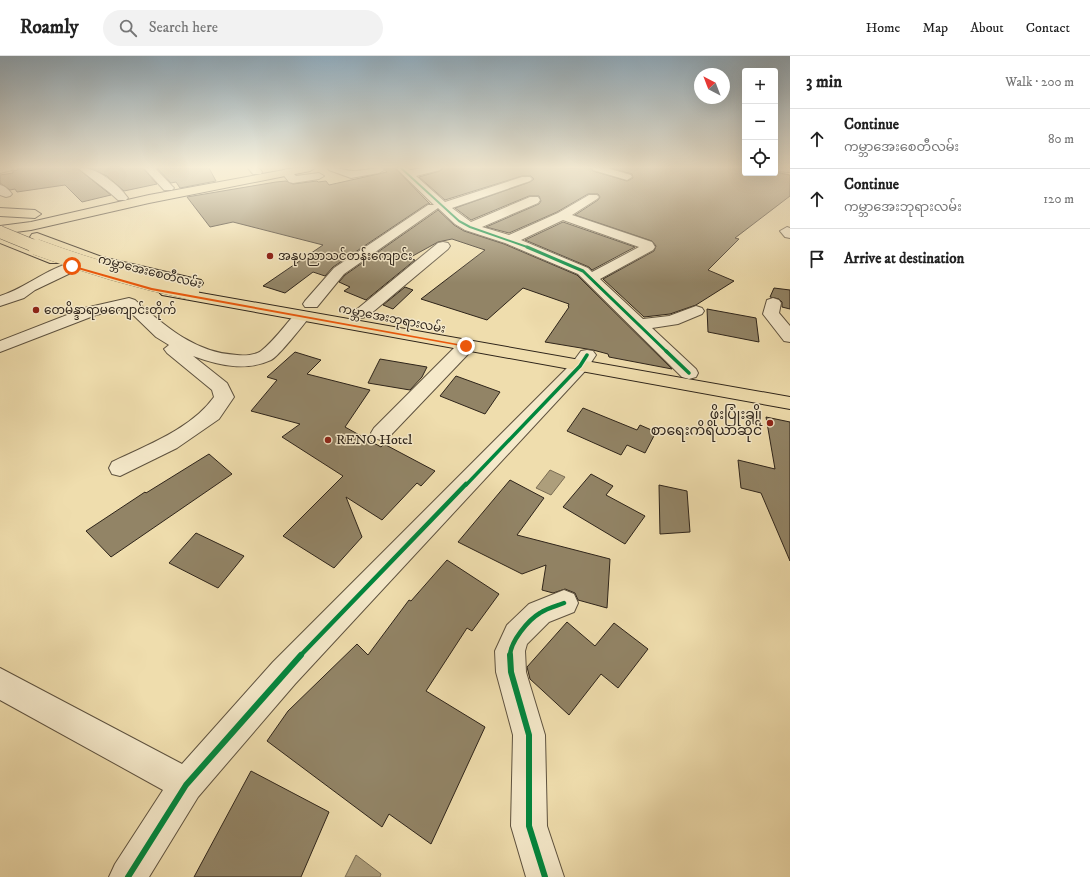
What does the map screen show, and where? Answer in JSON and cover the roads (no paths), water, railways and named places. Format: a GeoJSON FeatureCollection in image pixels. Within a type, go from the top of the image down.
{"type":"FeatureCollection","features":[{"type":"Feature","properties":{"kind":"main road"},"geometry":{"type":"LineString","coordinates":[[4,227],[86,206]]}},
{"type":"Feature","properties":{"kind":"main road"},"geometry":{"type":"LineString","coordinates":[[4,227],[116,206]]}},
{"type":"Feature","properties":{"kind":"main road"},"geometry":{"type":"LineString","coordinates":[[0,212],[35,214],[62,212]]}},
{"type":"Feature","properties":{"kind":"main road"},"geometry":{"type":"LineString","coordinates":[[51,242],[45,234],[49,230],[90,212]]}},
{"type":"Feature","properties":{"kind":"main road"},"geometry":{"type":"LineString","coordinates":[[4,227],[11,238],[84,265],[143,282],[193,289],[214,294]]}},
{"type":"Feature","properties":{"kind":"main road","name":"ကမ္ဘာအေးစေတီလမ်း"},"geometry":{"type":"LineString","coordinates":[[4,227],[91,257],[214,294]]}},
{"type":"Feature","properties":{"kind":"main road","name":"ကမ္ဘာအေးစေတီလမ်း"},"geometry":{"type":"LineString","coordinates":[[0,238],[25,249],[73,266],[151,289],[214,294]]}},
{"type":"Feature","properties":{"kind":"main road"},"geometry":{"type":"LineString","coordinates":[[0,248],[25,249]]}},
{"type":"Feature","properties":{"kind":"main road"},"geometry":{"type":"LineString","coordinates":[[73,266],[78,261],[91,257]]}},
{"type":"Feature","properties":{"kind":"main road","name":"ကမ္ဘာအေးဘုရားလမ်း"},"geometry":{"type":"LineString","coordinates":[[214,294],[307,310],[466,346],[583,360]]}},
{"type":"Feature","properties":{"kind":"main road","name":"ကမ္ဘာအေးဘုရားလမ်း"},"geometry":{"type":"LineString","coordinates":[[307,310],[362,313],[583,360],[693,380],[790,390]]}},
{"type":"Feature","properties":{"kind":"main road","name":"ကမ္ဘာအေးဘုရားလမ်း"},"geometry":{"type":"LineString","coordinates":[[693,380],[726,392],[790,403]]}},
{"type":"Feature","properties":{"kind":"street"},"geometry":{"type":"LineString","coordinates":[[0,346],[92,311],[130,303],[162,333],[187,348],[222,360],[243,361],[266,356],[339,271],[438,208],[443,206]]}},
{"type":"Feature","properties":{"kind":"street"},"geometry":{"type":"LineString","coordinates":[[470,227],[519,206]]}},
{"type":"Feature","properties":{"kind":"street"},"geometry":{"type":"LineString","coordinates":[[510,240],[562,216],[578,206]]}},
{"type":"Feature","properties":{"kind":"street"},"geometry":{"type":"LineString","coordinates":[[438,208],[459,222],[470,227],[510,240],[568,264],[583,272],[591,278],[693,380]]}},
{"type":"Feature","properties":{"kind":"street"},"geometry":{"type":"LineString","coordinates":[[562,216],[648,247],[591,278]]}},
{"type":"Feature","properties":{"kind":"street"},"geometry":{"type":"LineString","coordinates":[[362,313],[443,246]]}},
{"type":"Feature","properties":{"kind":"street"},"geometry":{"type":"LineString","coordinates":[[0,301],[19,295],[73,266]]}},
{"type":"Feature","properties":{"kind":"street"},"geometry":{"type":"LineString","coordinates":[[773,303],[771,314],[790,338]]}},
{"type":"Feature","properties":{"kind":"street"},"geometry":{"type":"LineString","coordinates":[[638,325],[672,321],[696,311]]}},
{"type":"Feature","properties":{"kind":"street"},"geometry":{"type":"LineString","coordinates":[[120,468],[170,443],[212,414],[224,397],[220,387],[148,328],[144,316]]}},
{"type":"Feature","properties":{"kind":"street"},"geometry":{"type":"LineString","coordinates":[[381,433],[466,346]]}},
{"type":"Feature","properties":{"kind":"street"},"geometry":{"type":"LineString","coordinates":[[128,877],[186,785],[284,673],[583,360]]}},
{"type":"Feature","properties":{"kind":"street"},"geometry":{"type":"LineString","coordinates":[[545,877],[529,826],[529,735],[511,672],[510,651],[516,635],[539,613],[564,603]]}},
{"type":"Feature","properties":{"kind":"street"},"geometry":{"type":"LineString","coordinates":[[0,683],[142,759],[186,785]]}},
{"type":"Feature","properties":{"kind":"place","name":"အနုပညာသင်တန်းကျောင်း"},"geometry":{"type":"Point","coordinates":[270,256]}},
{"type":"Feature","properties":{"kind":"place","name":"တေမိန္ဒာရာမကျောင်းတိုက်"},"geometry":{"type":"Point","coordinates":[36,310]}},
{"type":"Feature","properties":{"kind":"place","name":"ဖိုးပြုံးချို စာရေးကိရိယာဆိုင်"},"geometry":{"type":"Point","coordinates":[770,423]}},
{"type":"Feature","properties":{"kind":"place","name":"RENO Hotel"},"geometry":{"type":"Point","coordinates":[328,440]}}]}
